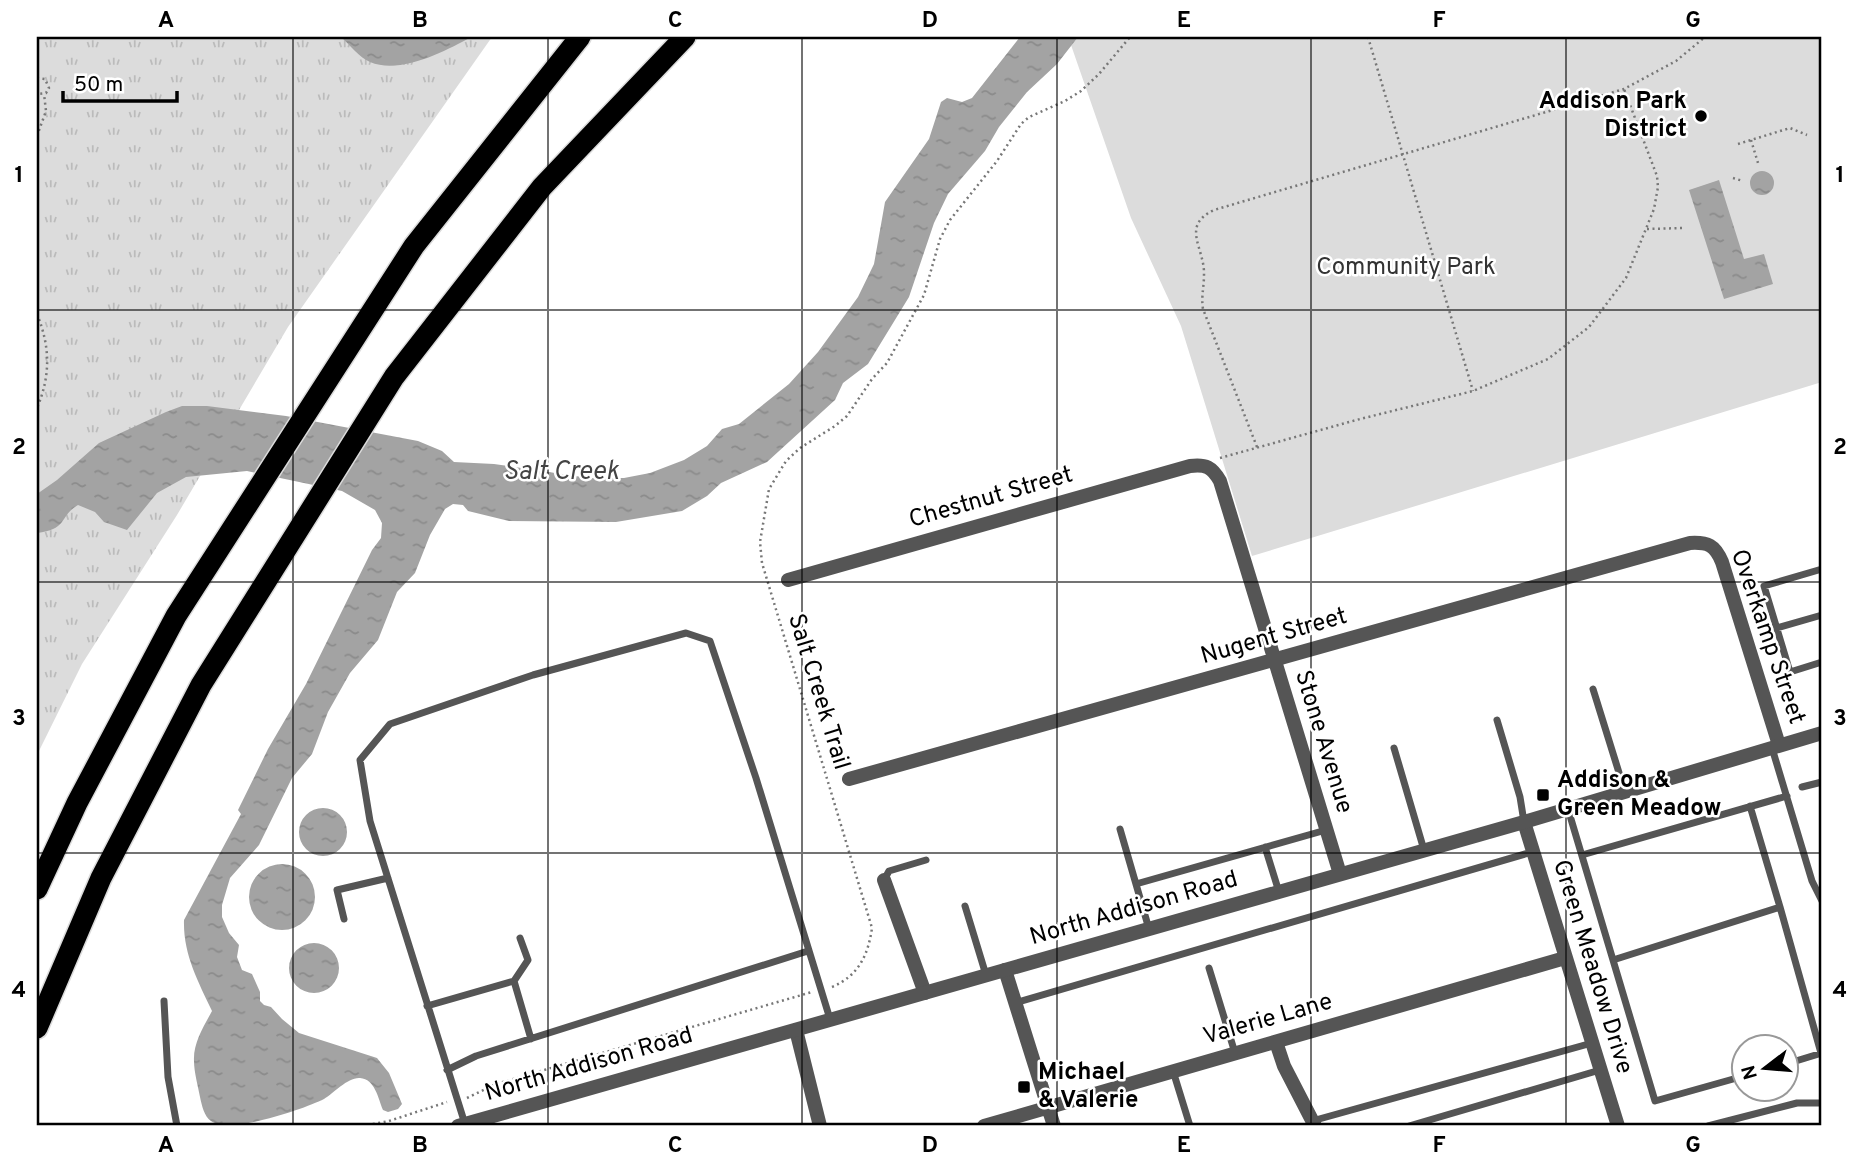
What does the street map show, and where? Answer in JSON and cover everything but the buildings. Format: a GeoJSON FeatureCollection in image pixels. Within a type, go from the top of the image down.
{"type":"FeatureCollection","features":[{"type":"Feature","properties":{"kind":"highway"},"geometry":{"type":"LineString","coordinates":[[37,889],[77,803],[176,616],[414,246],[580,37]]}},
{"type":"Feature","properties":{"kind":"highway"},"geometry":{"type":"LineString","coordinates":[[37,1028],[101,878],[201,685],[394,377],[542,187],[685,37]]}},
{"type":"Feature","properties":{"kind":"street","name":"Chestnut Street"},"geometry":{"type":"LineString","coordinates":[[788,580],[1190,466],[1208,466]]}},
{"type":"Feature","properties":{"kind":"street","name":"Stone Avenue"},"geometry":{"type":"LineString","coordinates":[[1208,466],[1220,481],[1340,874]]}},
{"type":"Feature","properties":{"kind":"street","name":"Nugent Street"},"geometry":{"type":"LineString","coordinates":[[849,779],[1690,543],[1710,544]]}},
{"type":"Feature","properties":{"kind":"street","name":"Overkamp Street"},"geometry":{"type":"LineString","coordinates":[[1710,544],[1722,562],[1776,746]]}},
{"type":"Feature","properties":{"kind":"street","name":"North Addison Road"},"geometry":{"type":"LineString","coordinates":[[461,1125],[1524,822],[1822,733]]}},
{"type":"Feature","properties":{"kind":"street","name":"Green Meadow Drive"},"geometry":{"type":"LineString","coordinates":[[1524,822],[1618,1126]]}},
{"type":"Feature","properties":{"kind":"street"},"geometry":{"type":"LineString","coordinates":[[884,880],[925,993]]}},
{"type":"Feature","properties":{"kind":"street","name":"Valerie Lane"},"geometry":{"type":"LineString","coordinates":[[984,1126],[1565,958]]}},
{"type":"Feature","properties":{"kind":"street"},"geometry":{"type":"LineString","coordinates":[[1005,970],[1054,1126]]}},
{"type":"Feature","properties":{"kind":"street"},"geometry":{"type":"LineString","coordinates":[[796,1030],[820,1126]]}},
{"type":"Feature","properties":{"kind":"street"},"geometry":{"type":"LineString","coordinates":[[1276,1042],[1284,1066],[1313,1124]]}},
{"type":"Feature","properties":{"kind":"lane"},"geometry":{"type":"LineString","coordinates":[[1822,569],[1764,586],[1790,672],[1822,662]]}},
{"type":"Feature","properties":{"kind":"lane"},"geometry":{"type":"LineString","coordinates":[[1777,628],[1822,615]]}},
{"type":"Feature","properties":{"kind":"lane"},"geometry":{"type":"LineString","coordinates":[[461,1125],[457,1100],[370,821],[360,760],[390,724],[533,675],[686,633],[710,641],[756,778],[831,1020]]}},
{"type":"Feature","properties":{"kind":"lane"},"geometry":{"type":"LineString","coordinates":[[1593,689],[1625,792]]}},
{"type":"Feature","properties":{"kind":"lane"},"geometry":{"type":"LineString","coordinates":[[1497,720],[1520,797],[1524,822]]}},
{"type":"Feature","properties":{"kind":"lane"},"geometry":{"type":"LineString","coordinates":[[1776,746],[1787,796],[1812,881],[1822,901]]}},
{"type":"Feature","properties":{"kind":"lane"},"geometry":{"type":"LineString","coordinates":[[1394,748],[1424,850]]}},
{"type":"Feature","properties":{"kind":"lane"},"geometry":{"type":"LineString","coordinates":[[1802,788],[1822,782]]}},
{"type":"Feature","properties":{"kind":"lane"},"geometry":{"type":"LineString","coordinates":[[1582,855],[1787,796]]}},
{"type":"Feature","properties":{"kind":"lane"},"geometry":{"type":"LineString","coordinates":[[1750,806],[1822,1053],[1800,1060]]}},
{"type":"Feature","properties":{"kind":"lane"},"geometry":{"type":"LineString","coordinates":[[1568,809],[1656,1101],[1730,1080]]}},
{"type":"Feature","properties":{"kind":"lane"},"geometry":{"type":"LineString","coordinates":[[1120,829],[1149,929]]}},
{"type":"Feature","properties":{"kind":"lane"},"geometry":{"type":"LineString","coordinates":[[1136,884],[1327,830]]}},
{"type":"Feature","properties":{"kind":"lane"},"geometry":{"type":"LineString","coordinates":[[1265,847],[1279,892]]}},
{"type":"Feature","properties":{"kind":"lane"},"geometry":{"type":"LineString","coordinates":[[1015,1003],[1532,852]]}},
{"type":"Feature","properties":{"kind":"lane"},"geometry":{"type":"LineString","coordinates":[[884,880],[889,871],[926,860]]}},
{"type":"Feature","properties":{"kind":"lane"},"geometry":{"type":"LineString","coordinates":[[344,919],[337,890],[388,877]]}},
{"type":"Feature","properties":{"kind":"lane"},"geometry":{"type":"LineString","coordinates":[[965,906],[986,975]]}},
{"type":"Feature","properties":{"kind":"lane"},"geometry":{"type":"LineString","coordinates":[[1613,960],[1780,907]]}},
{"type":"Feature","properties":{"kind":"lane"},"geometry":{"type":"LineString","coordinates":[[427,1006],[514,981],[528,960],[520,938]]}},
{"type":"Feature","properties":{"kind":"lane"},"geometry":{"type":"LineString","coordinates":[[447,1070],[476,1056],[808,951]]}},
{"type":"Feature","properties":{"kind":"lane"},"geometry":{"type":"LineString","coordinates":[[1209,968],[1235,1053]]}},
{"type":"Feature","properties":{"kind":"lane"},"geometry":{"type":"LineString","coordinates":[[514,981],[531,1039]]}},
{"type":"Feature","properties":{"kind":"lane"},"geometry":{"type":"LineString","coordinates":[[164,1000],[168,1077],[177,1126]]}},
{"type":"Feature","properties":{"kind":"lane"},"geometry":{"type":"LineString","coordinates":[[1313,1124],[1592,1043]]}},
{"type":"Feature","properties":{"kind":"lane"},"geometry":{"type":"LineString","coordinates":[[1409,1126],[1601,1070]]}},
{"type":"Feature","properties":{"kind":"lane"},"geometry":{"type":"LineString","coordinates":[[1173,1071],[1190,1126]]}},
{"type":"Feature","properties":{"kind":"lane"},"geometry":{"type":"LineString","coordinates":[[1708,1126],[1797,1103],[1822,1103]]}},
{"type":"Feature","properties":{"kind":"lane"},"geometry":{"type":"LineString","coordinates":[[1743,1117],[1746,1126]]}},
{"type":"Feature","properties":{"kind":"path","name":"Salt Creek Trail"},"geometry":{"type":"LineString","coordinates":[[362,1126],[389,1121],[471,1097],[496,1084],[820,991],[841,983],[862,965],[872,929],[762,563],[760,542],[769,489],[786,461],[846,416],[887,363],[924,295],[940,239],[950,220],[997,161],[1021,124],[1029,117],[1065,102],[1081,90],[1099,74],[1130,37]]}},
{"type":"Feature","properties":{"kind":"path"},"geometry":{"type":"LineString","coordinates":[[1368,37],[1473,391]]}},
{"type":"Feature","properties":{"kind":"path"},"geometry":{"type":"LineString","coordinates":[[1257,447],[1203,309],[1201,297],[1205,273],[1195,230],[1198,220],[1214,210],[1624,89],[1676,61],[1705,37]]}},
{"type":"Feature","properties":{"kind":"path"},"geometry":{"type":"LineString","coordinates":[[37,78],[45,79],[49,89],[44,94],[37,94]]}},
{"type":"Feature","properties":{"kind":"path"},"geometry":{"type":"LineString","coordinates":[[1208,466],[1224,456],[1473,391],[1548,359],[1589,327],[1626,278],[1647,229],[1656,198],[1657,176],[1624,89]]}},
{"type":"Feature","properties":{"kind":"path"},"geometry":{"type":"LineString","coordinates":[[37,136],[46,111],[44,94]]}},
{"type":"Feature","properties":{"kind":"path"},"geometry":{"type":"LineString","coordinates":[[1738,144],[1790,128],[1807,135]]}},
{"type":"Feature","properties":{"kind":"path"},"geometry":{"type":"LineString","coordinates":[[1751,140],[1758,163]]}},
{"type":"Feature","properties":{"kind":"path"},"geometry":{"type":"LineString","coordinates":[[1733,178],[1743,181]]}},
{"type":"Feature","properties":{"kind":"path"},"geometry":{"type":"LineString","coordinates":[[1647,229],[1684,228]]}},
{"type":"Feature","properties":{"kind":"path"},"geometry":{"type":"LineString","coordinates":[[37,314],[48,353],[47,373],[37,408]]}},
{"type":"Feature","properties":{"kind":"green space"},"geometry":{"type":"Polygon","coordinates":[[[37,37],[492,37],[288,327],[177,515],[82,664],[37,755],[37,37]]]}},
{"type":"Feature","properties":{"kind":"green space","name":"Community Park"},"geometry":{"type":"Polygon","coordinates":[[[1078,37],[1822,37],[1822,382],[1252,556],[1181,326],[1131,218],[1071,45],[1078,37]]]}},
{"type":"Feature","properties":{"kind":"water"},"geometry":{"type":"Polygon","coordinates":[[[341,37],[471,37],[422,60],[395,66],[366,60],[341,37]]]}},
{"type":"Feature","properties":{"kind":"water"},"geometry":{"type":"Polygon","coordinates":[[[1020,37],[1078,37],[1057,64],[1027,92],[999,127],[985,151],[948,194],[934,223],[909,297],[868,364],[843,383],[835,400],[767,462],[721,483],[707,496],[682,511],[616,522],[509,521],[468,511],[463,505],[453,504],[445,509],[430,535],[415,573],[397,592],[378,640],[350,673],[328,712],[312,754],[292,778],[259,845],[230,878],[222,905],[222,917],[229,933],[239,945],[237,957],[242,970],[252,974],[260,992],[260,1001],[271,1007],[299,1033],[377,1058],[389,1073],[402,1104],[398,1109],[388,1112],[383,1110],[373,1085],[365,1079],[355,1078],[324,1099],[284,1114],[233,1125],[211,1121],[203,1107],[195,1074],[194,1054],[197,1041],[212,1011],[189,956],[184,920],[241,814],[238,810],[268,749],[306,684],[372,550],[381,538],[382,523],[375,510],[342,491],[247,471],[186,477],[157,493],[127,530],[104,522],[95,512],[78,505],[59,526],[37,533],[37,494],[99,443],[182,406],[207,406],[286,416],[418,441],[442,451],[454,462],[494,464],[589,478],[624,478],[650,473],[684,460],[707,446],[722,429],[739,424],[789,384],[818,352],[858,297],[874,264],[885,202],[929,139],[941,102],[947,98],[962,102],[972,98],[1020,37]]]}},
{"type":"Feature","properties":{"kind":"water"},"geometry":{"type":"Polygon","coordinates":[[[1762,171],[1773,178],[1774,183],[1767,194],[1762,195],[1751,188],[1750,183],[1757,172],[1762,171]]]}},
{"type":"Feature","properties":{"kind":"water"},"geometry":{"type":"Polygon","coordinates":[[[1719,180],[1744,259],[1764,254],[1773,284],[1724,299],[1689,190],[1719,180]]]}},
{"type":"Feature","properties":{"kind":"water"},"geometry":{"type":"Polygon","coordinates":[[[323,808],[340,815],[347,832],[340,849],[323,856],[306,849],[299,832],[306,815],[323,808]]]}},
{"type":"Feature","properties":{"kind":"water"},"geometry":{"type":"Polygon","coordinates":[[[282,864],[305,874],[315,897],[305,920],[282,930],[259,920],[249,897],[259,874],[282,864]]]}},
{"type":"Feature","properties":{"kind":"water"},"geometry":{"type":"Polygon","coordinates":[[[314,943],[332,950],[339,968],[332,986],[314,993],[296,986],[289,968],[296,950],[314,943]]]}},
{"type":"Feature","properties":{"kind":"place","name":"Addison Park District"},"geometry":{"type":"Point","coordinates":[1701,116]}},
{"type":"Feature","properties":{"kind":"place","name":"Addison & Green Meadow"},"geometry":{"type":"Point","coordinates":[1543,795]}},
{"type":"Feature","properties":{"kind":"place","name":"Michael & Valerie"},"geometry":{"type":"Point","coordinates":[1024,1087]}},
{"type":"Feature","properties":{"kind":"water label","name":"Salt Creek"},"geometry":{"type":"Point","coordinates":[561,472]}}]}
